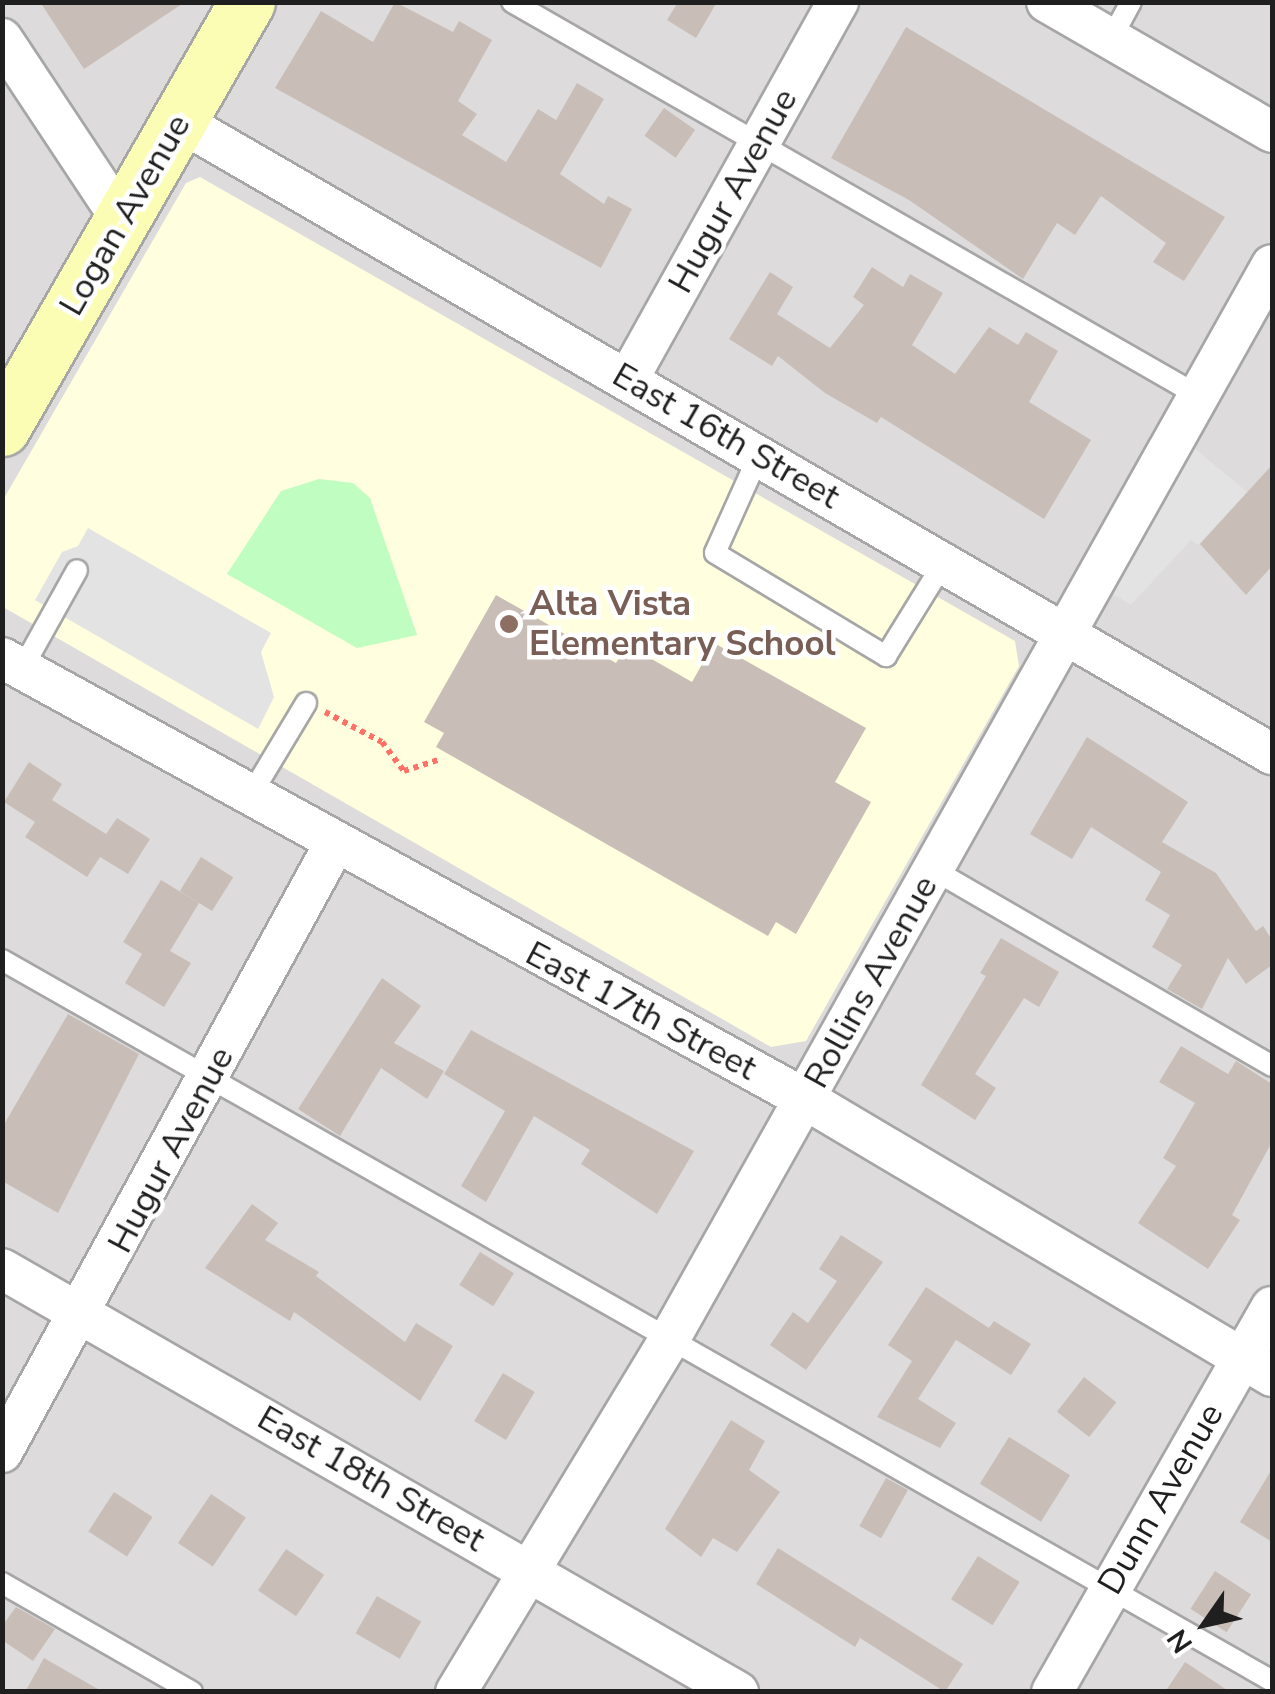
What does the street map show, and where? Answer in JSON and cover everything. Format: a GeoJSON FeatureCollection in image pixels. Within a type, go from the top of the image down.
{"type":"FeatureCollection","features":[{"type":"Feature","properties":{"kind":"street","name":"Hugur Avenue"},"geometry":{"type":"LineString","coordinates":[[628,379],[838,2]]}},
{"type":"Feature","properties":{"kind":"street"},"geometry":{"type":"LineString","coordinates":[[1047,2],[1272,132]]}},
{"type":"Feature","properties":{"kind":"street","name":"Logan Avenue"},"geometry":{"type":"LineString","coordinates":[[6,412],[122,220],[238,7]]}},
{"type":"Feature","properties":{"kind":"street"},"geometry":{"type":"LineString","coordinates":[[2,39],[122,220]]}},
{"type":"Feature","properties":{"kind":"street","name":"East 16th Street"},"geometry":{"type":"LineString","coordinates":[[178,121],[1272,754]]}},
{"type":"Feature","properties":{"kind":"street","name":"Rollins Avenue"},"geometry":{"type":"LineString","coordinates":[[456,1692],[527,1568],[670,1338],[1272,266]]}},
{"type":"Feature","properties":{"kind":"street","name":"East 17th Street"},"geometry":{"type":"LineString","coordinates":[[12,664],[334,846],[805,1099],[1257,1367]]}},
{"type":"Feature","properties":{"kind":"street","name":"Hugur Avenue"},"geometry":{"type":"LineString","coordinates":[[2,1452],[84,1314],[334,846]]}},
{"type":"Feature","properties":{"kind":"street","name":"East 18th Street"},"geometry":{"type":"LineString","coordinates":[[2,1269],[738,1692]]}},
{"type":"Feature","properties":{"kind":"street","name":"Dunn Avenue"},"geometry":{"type":"LineString","coordinates":[[1052,1692],[1110,1588],[1257,1367],[1272,1307]]}},
{"type":"Feature","properties":{"kind":"lane"},"geometry":{"type":"LineString","coordinates":[[512,2],[1199,396]]}},
{"type":"Feature","properties":{"kind":"lane"},"geometry":{"type":"LineString","coordinates":[[1111,39],[1131,2]]}},
{"type":"Feature","properties":{"kind":"lane"},"geometry":{"type":"LineString","coordinates":[[759,455],[715,553],[886,656],[944,562]]}},
{"type":"Feature","properties":{"kind":"lane"},"geometry":{"type":"LineString","coordinates":[[12,664],[77,570]]}},
{"type":"Feature","properties":{"kind":"lane"},"geometry":{"type":"LineString","coordinates":[[249,798],[306,703]]}},
{"type":"Feature","properties":{"kind":"lane"},"geometry":{"type":"LineString","coordinates":[[934,870],[1272,1066]]}},
{"type":"Feature","properties":{"kind":"lane"},"geometry":{"type":"LineString","coordinates":[[2,960],[1272,1681]]}},
{"type":"Feature","properties":{"kind":"lane"},"geometry":{"type":"LineString","coordinates":[[2,1583],[192,1692]]}},
{"type":"Feature","properties":{"kind":"path"},"geometry":{"type":"LineString","coordinates":[[306,703],[369,734],[404,771],[440,759]]}},
{"type":"Feature","properties":{"kind":"shaded area"},"geometry":{"type":"Polygon","coordinates":[[[3,3],[1272,3],[1272,1691],[3,1691],[3,3]]]}},
{"type":"Feature","properties":{"kind":"shaded area","name":"Alta Vista Elementary School"},"geometry":{"type":"Polygon","coordinates":[[[200,177],[1015,641],[1019,666],[806,1041],[771,1047],[3,607],[3,500],[186,183],[200,177]]]}},
{"type":"Feature","properties":{"kind":"shaded area"},"geometry":{"type":"Polygon","coordinates":[[[1193,447],[1247,492],[1198,545],[1191,540],[1131,605],[1110,592],[1193,447]]]}},
{"type":"Feature","properties":{"kind":"shaded area"},"geometry":{"type":"Polygon","coordinates":[[[88,528],[271,633],[261,652],[274,697],[258,729],[35,600],[62,552],[78,546],[88,528]]]}},
{"type":"Feature","properties":{"kind":"green space"},"geometry":{"type":"Polygon","coordinates":[[[319,479],[353,483],[370,498],[417,635],[357,648],[227,574],[281,491],[319,479]]]}},
{"type":"Feature","properties":{"kind":"building"},"geometry":{"type":"Polygon","coordinates":[[[40,2],[185,2],[84,69],[40,2]]]}},
{"type":"Feature","properties":{"kind":"building"},"geometry":{"type":"Polygon","coordinates":[[[395,2],[453,32],[459,21],[492,40],[458,101],[477,114],[462,135],[506,162],[538,109],[556,120],[577,83],[604,99],[560,174],[604,204],[608,196],[632,209],[601,268],[275,88],[321,11],[373,42],[395,2]]]}},
{"type":"Feature","properties":{"kind":"building"},"geometry":{"type":"Polygon","coordinates":[[[678,2],[717,2],[696,38],[667,20],[678,2]]]}},
{"type":"Feature","properties":{"kind":"building"},"geometry":{"type":"Polygon","coordinates":[[[906,27],[1225,217],[1184,281],[1153,262],[1166,243],[1101,196],[1075,235],[1057,223],[1023,279],[909,200],[831,158],[906,27]]]}},
{"type":"Feature","properties":{"kind":"building"},"geometry":{"type":"Polygon","coordinates":[[[664,108],[695,130],[676,158],[644,136],[664,108]]]}},
{"type":"Feature","properties":{"kind":"building"},"geometry":{"type":"Polygon","coordinates":[[[872,267],[903,287],[910,274],[943,293],[912,345],[955,374],[989,327],[1018,345],[1026,332],[1058,351],[1029,402],[1091,440],[1044,519],[881,417],[877,423],[825,393],[778,356],[772,366],[729,339],[770,272],[793,287],[777,314],[830,348],[864,305],[853,297],[872,267]]]}},
{"type":"Feature","properties":{"kind":"building"},"geometry":{"type":"Polygon","coordinates":[[[1272,465],[1272,566],[1246,595],[1200,544],[1272,465]]]}},
{"type":"Feature","properties":{"kind":"building"},"geometry":{"type":"Polygon","coordinates":[[[496,595],[616,663],[627,645],[692,682],[714,643],[866,728],[835,782],[871,802],[796,934],[776,922],[768,936],[436,747],[444,733],[424,722],[496,595]]]}},
{"type":"Feature","properties":{"kind":"building"},"geometry":{"type":"Polygon","coordinates":[[[1087,737],[1188,802],[1162,842],[1216,873],[1256,931],[1263,926],[1272,940],[1272,965],[1246,984],[1228,958],[1202,1009],[1167,989],[1182,965],[1152,947],[1170,915],[1145,900],[1161,872],[1091,827],[1072,859],[1030,834],[1087,737]]]}},
{"type":"Feature","properties":{"kind":"building"},"geometry":{"type":"Polygon","coordinates":[[[29,762],[62,784],[52,800],[106,834],[117,818],[150,839],[128,874],[100,857],[87,877],[25,837],[35,822],[4,802],[29,762]]]}},
{"type":"Feature","properties":{"kind":"building"},"geometry":{"type":"Polygon","coordinates":[[[201,857],[233,877],[212,911],[180,891],[201,857]]]}},
{"type":"Feature","properties":{"kind":"building"},"geometry":{"type":"Polygon","coordinates":[[[161,880],[199,903],[170,951],[191,963],[164,1007],[125,983],[142,954],[123,942],[161,880]]]}},
{"type":"Feature","properties":{"kind":"building"},"geometry":{"type":"Polygon","coordinates":[[[1001,938],[1059,972],[1039,1007],[1024,998],[975,1074],[996,1088],[975,1120],[921,1085],[986,976],[980,973],[1001,938]]]}},
{"type":"Feature","properties":{"kind":"building"},"geometry":{"type":"Polygon","coordinates":[[[382,978],[421,1006],[394,1043],[444,1071],[427,1099],[381,1068],[340,1136],[298,1109],[382,978]]]}},
{"type":"Feature","properties":{"kind":"building"},"geometry":{"type":"Polygon","coordinates":[[[68,1014],[139,1054],[58,1213],[2,1181],[2,1128],[68,1014]]]}},
{"type":"Feature","properties":{"kind":"building"},"geometry":{"type":"Polygon","coordinates":[[[471,1030],[694,1151],[657,1214],[581,1164],[590,1150],[534,1116],[486,1202],[461,1186],[505,1111],[444,1074],[471,1030]]]}},
{"type":"Feature","properties":{"kind":"building"},"geometry":{"type":"Polygon","coordinates":[[[1181,1046],[1228,1074],[1236,1061],[1272,1084],[1272,1142],[1232,1215],[1240,1220],[1208,1269],[1138,1223],[1176,1166],[1163,1158],[1195,1103],[1159,1082],[1181,1046]]]}},
{"type":"Feature","properties":{"kind":"building"},"geometry":{"type":"Polygon","coordinates":[[[252,1204],[278,1223],[265,1240],[319,1272],[316,1276],[405,1342],[416,1323],[453,1346],[420,1401],[294,1312],[290,1321],[205,1268],[252,1204]]]}},
{"type":"Feature","properties":{"kind":"building"},"geometry":{"type":"Polygon","coordinates":[[[841,1235],[883,1262],[806,1370],[770,1345],[793,1312],[808,1323],[837,1281],[819,1269],[841,1235]]]}},
{"type":"Feature","properties":{"kind":"building"},"geometry":{"type":"Polygon","coordinates":[[[480,1252],[514,1273],[493,1306],[459,1285],[480,1252]]]}},
{"type":"Feature","properties":{"kind":"building"},"geometry":{"type":"Polygon","coordinates":[[[926,1287],[989,1328],[994,1321],[1031,1344],[1011,1375],[956,1340],[918,1399],[956,1423],[940,1448],[877,1417],[912,1361],[888,1345],[926,1287]]]}},
{"type":"Feature","properties":{"kind":"building"},"geometry":{"type":"Polygon","coordinates":[[[503,1373],[535,1392],[506,1440],[474,1421],[503,1373]]]}},
{"type":"Feature","properties":{"kind":"building"},"geometry":{"type":"Polygon","coordinates":[[[1084,1377],[1116,1402],[1089,1437],[1057,1412],[1084,1377]]]}},
{"type":"Feature","properties":{"kind":"building"},"geometry":{"type":"Polygon","coordinates":[[[731,1420],[765,1441],[749,1470],[780,1492],[737,1552],[713,1538],[701,1557],[665,1529],[731,1420]]]}},
{"type":"Feature","properties":{"kind":"building"},"geometry":{"type":"Polygon","coordinates":[[[1009,1437],[1070,1475],[1041,1522],[980,1484],[1009,1437]]]}},
{"type":"Feature","properties":{"kind":"building"},"geometry":{"type":"Polygon","coordinates":[[[1272,1469],[1272,1542],[1240,1522],[1272,1469]]]}},
{"type":"Feature","properties":{"kind":"building"},"geometry":{"type":"Polygon","coordinates":[[[886,1478],[908,1490],[881,1538],[859,1526],[886,1478]]]}},
{"type":"Feature","properties":{"kind":"building"},"geometry":{"type":"Polygon","coordinates":[[[114,1492],[153,1517],[127,1556],[88,1531],[114,1492]]]}},
{"type":"Feature","properties":{"kind":"building"},"geometry":{"type":"Polygon","coordinates":[[[211,1494],[246,1517],[213,1566],[178,1543],[211,1494]]]}},
{"type":"Feature","properties":{"kind":"building"},"geometry":{"type":"Polygon","coordinates":[[[778,1548],[963,1664],[945,1692],[860,1638],[855,1647],[756,1584],[778,1548]]]}},
{"type":"Feature","properties":{"kind":"building"},"geometry":{"type":"Polygon","coordinates":[[[286,1549],[324,1575],[296,1616],[258,1590],[286,1549]]]}},
{"type":"Feature","properties":{"kind":"building"},"geometry":{"type":"Polygon","coordinates":[[[978,1556],[1020,1582],[993,1625],[951,1599],[978,1556]]]}},
{"type":"Feature","properties":{"kind":"building"},"geometry":{"type":"Polygon","coordinates":[[[1215,1571],[1251,1594],[1227,1632],[1190,1609],[1215,1571]]]}},
{"type":"Feature","properties":{"kind":"building"},"geometry":{"type":"Polygon","coordinates":[[[377,1596],[421,1622],[400,1659],[356,1633],[377,1596]]]}},
{"type":"Feature","properties":{"kind":"building"},"geometry":{"type":"Polygon","coordinates":[[[16,1607],[55,1629],[33,1661],[2,1640],[2,1626],[16,1607]]]}},
{"type":"Feature","properties":{"kind":"building"},"geometry":{"type":"Polygon","coordinates":[[[44,1658],[103,1692],[25,1692],[44,1658]]]}},
{"type":"Feature","properties":{"kind":"building"},"geometry":{"type":"Polygon","coordinates":[[[1185,1662],[1230,1692],[1165,1692],[1185,1662]]]}},
{"type":"Feature","properties":{"kind":"place","name":"Alta Vista Elementary School"},"geometry":{"type":"Point","coordinates":[509,624]}}]}
